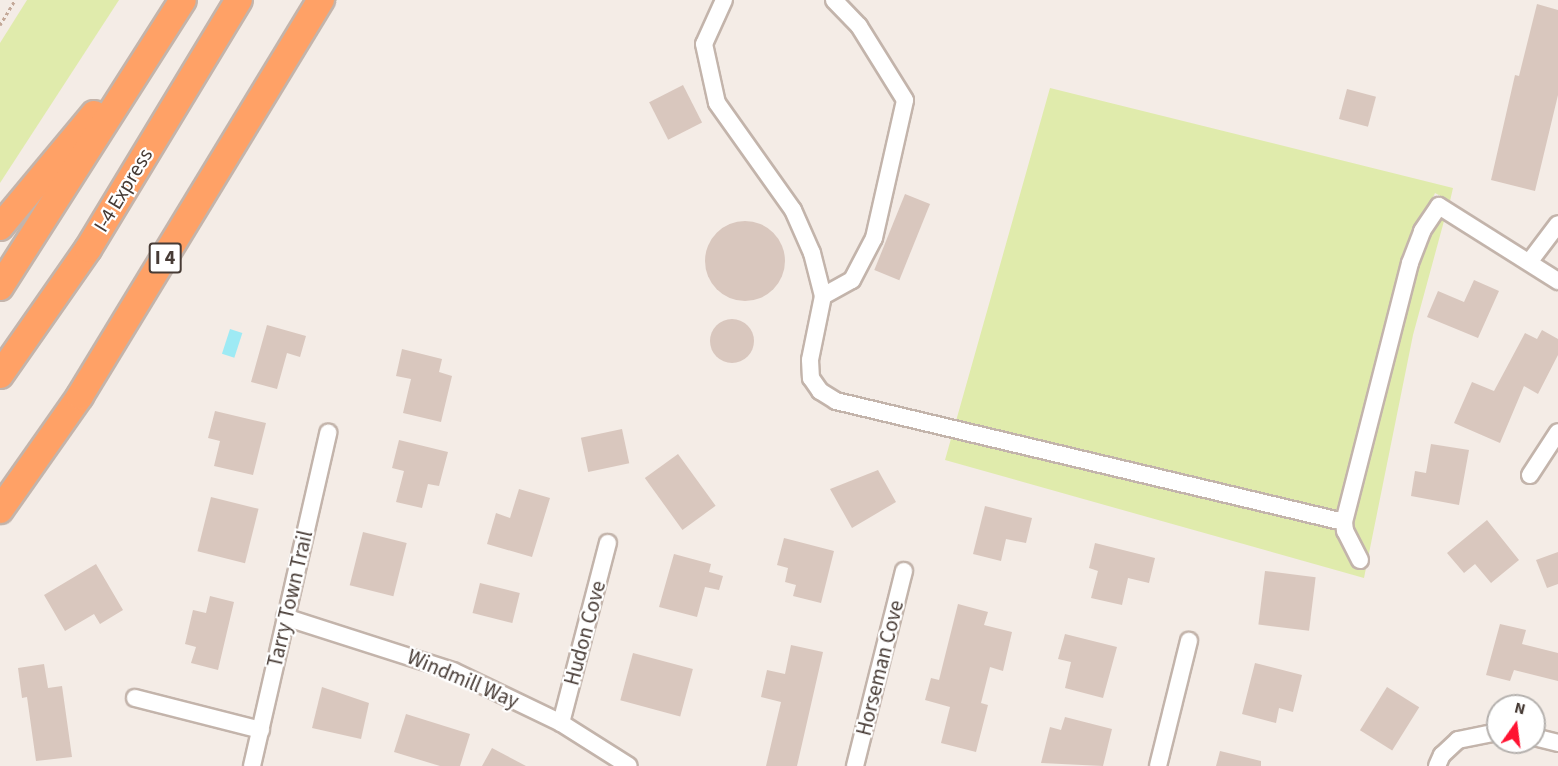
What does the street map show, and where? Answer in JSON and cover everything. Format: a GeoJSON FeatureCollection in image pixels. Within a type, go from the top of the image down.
{"type":"FeatureCollection","features":[{"type":"Feature","properties":{"kind":"highway"},"geometry":{"type":"LineString","coordinates":[[0,227],[99,108],[167,0]]}},
{"type":"Feature","properties":{"kind":"highway"},"geometry":{"type":"LineString","coordinates":[[0,287],[183,0]]}},
{"type":"Feature","properties":{"kind":"highway","name":"I-4 Express"},"geometry":{"type":"LineString","coordinates":[[0,375],[88,249],[239,0]]}},
{"type":"Feature","properties":{"kind":"highway","name":"I 4"},"geometry":{"type":"LineString","coordinates":[[0,510],[80,396],[321,0]]}},
{"type":"Feature","properties":{"kind":"street"},"geometry":{"type":"LineString","coordinates":[[724,0],[704,44],[717,103],[793,210],[812,253],[823,296],[810,360],[812,378],[820,391],[836,401],[1344,522]]}},
{"type":"Feature","properties":{"kind":"street"},"geometry":{"type":"LineString","coordinates":[[823,296],[852,280],[874,238],[905,100],[860,26],[834,0]]}},
{"type":"Feature","properties":{"kind":"street"},"geometry":{"type":"LineString","coordinates":[[1360,560],[1345,531],[1344,522],[1410,263],[1422,231],[1439,206],[1530,261],[1558,281]]}},
{"type":"Feature","properties":{"kind":"street"},"geometry":{"type":"LineString","coordinates":[[1530,261],[1558,224]]}},
{"type":"Feature","properties":{"kind":"street"},"geometry":{"type":"LineString","coordinates":[[1530,475],[1558,432]]}},
{"type":"Feature","properties":{"kind":"street","name":"Tarry Town Trail"},"geometry":{"type":"LineString","coordinates":[[252,766],[328,433]]}},
{"type":"Feature","properties":{"kind":"street","name":"Hudon Cove"},"geometry":{"type":"LineString","coordinates":[[561,723],[608,543]]}},
{"type":"Feature","properties":{"kind":"street","name":"Horseman Cove"},"geometry":{"type":"LineString","coordinates":[[855,766],[904,571]]}},
{"type":"Feature","properties":{"kind":"street","name":"Windmill Way"},"geometry":{"type":"LineString","coordinates":[[285,617],[453,671],[561,723],[629,766]]}},
{"type":"Feature","properties":{"kind":"street"},"geometry":{"type":"LineString","coordinates":[[1158,766],[1189,641]]}},
{"type":"Feature","properties":{"kind":"street"},"geometry":{"type":"LineString","coordinates":[[135,698],[261,730]]}},
{"type":"Feature","properties":{"kind":"street"},"geometry":{"type":"LineString","coordinates":[[1437,766],[1442,755],[1458,740],[1486,734]]}},
{"type":"Feature","properties":{"kind":"path"},"geometry":{"type":"LineString","coordinates":[[0,25],[15,0]]}},
{"type":"Feature","properties":{"kind":"green space"},"geometry":{"type":"Polygon","coordinates":[[[27,0],[119,0],[0,183],[0,43],[27,0]]]}},
{"type":"Feature","properties":{"kind":"green space"},"geometry":{"type":"Polygon","coordinates":[[[1050,88],[1453,188],[1450,201],[1435,193],[1427,211],[1444,221],[1413,335],[1364,578],[945,460],[1050,88]]]}},
{"type":"Feature","properties":{"kind":"water"},"geometry":{"type":"Polygon","coordinates":[[[230,329],[242,333],[234,358],[222,354],[230,329]]]}},
{"type":"Feature","properties":{"kind":"building"},"geometry":{"type":"Polygon","coordinates":[[[1537,4],[1558,10],[1558,95],[1535,191],[1491,180],[1515,75],[1519,76],[1537,4]]]}},
{"type":"Feature","properties":{"kind":"building"},"geometry":{"type":"Polygon","coordinates":[[[683,85],[702,122],[668,140],[649,102],[683,85]]]}},
{"type":"Feature","properties":{"kind":"building"},"geometry":{"type":"Polygon","coordinates":[[[1347,89],[1376,97],[1368,127],[1339,119],[1347,89]]]}},
{"type":"Feature","properties":{"kind":"building"},"geometry":{"type":"Polygon","coordinates":[[[905,194],[930,204],[899,280],[874,270],[905,194]]]}},
{"type":"Feature","properties":{"kind":"building"},"geometry":{"type":"Polygon","coordinates":[[[737,221],[753,221],[774,232],[785,253],[785,269],[774,290],[753,301],[737,301],[723,295],[711,283],[705,269],[705,253],[711,239],[723,227],[737,221]]]}},
{"type":"Feature","properties":{"kind":"building"},"geometry":{"type":"Polygon","coordinates":[[[1474,280],[1499,291],[1478,338],[1427,317],[1438,291],[1464,302],[1474,280]]]}},
{"type":"Feature","properties":{"kind":"building"},"geometry":{"type":"Polygon","coordinates":[[[732,319],[741,320],[748,325],[753,332],[753,350],[748,357],[741,362],[732,363],[723,362],[716,357],[711,350],[710,341],[711,332],[716,325],[723,320],[732,319]]]}},
{"type":"Feature","properties":{"kind":"building"},"geometry":{"type":"Polygon","coordinates":[[[267,325],[306,336],[300,357],[287,353],[277,389],[251,382],[267,325]]]}},
{"type":"Feature","properties":{"kind":"building"},"geometry":{"type":"Polygon","coordinates":[[[1542,330],[1558,339],[1558,355],[1538,394],[1524,386],[1500,443],[1454,423],[1472,382],[1494,391],[1525,333],[1537,339],[1542,330]]]}},
{"type":"Feature","properties":{"kind":"building"},"geometry":{"type":"Polygon","coordinates":[[[402,349],[442,359],[439,372],[452,376],[441,422],[403,413],[411,379],[396,376],[402,349]]]}},
{"type":"Feature","properties":{"kind":"building"},"geometry":{"type":"Polygon","coordinates":[[[215,411],[266,423],[253,475],[214,466],[220,441],[208,438],[215,411]]]}},
{"type":"Feature","properties":{"kind":"building"},"geometry":{"type":"Polygon","coordinates":[[[622,429],[629,463],[588,472],[581,438],[622,429]]]}},
{"type":"Feature","properties":{"kind":"building"},"geometry":{"type":"Polygon","coordinates":[[[399,440],[448,452],[439,486],[428,484],[422,508],[396,502],[404,471],[392,468],[399,440]]]}},
{"type":"Feature","properties":{"kind":"building"},"geometry":{"type":"Polygon","coordinates":[[[1431,444],[1469,450],[1459,505],[1411,496],[1415,471],[1426,473],[1431,444]]]}},
{"type":"Feature","properties":{"kind":"building"},"geometry":{"type":"Polygon","coordinates":[[[678,454],[716,506],[682,530],[645,478],[678,454]]]}},
{"type":"Feature","properties":{"kind":"building"},"geometry":{"type":"Polygon","coordinates":[[[878,470],[896,502],[852,528],[830,489],[878,470]]]}},
{"type":"Feature","properties":{"kind":"building"},"geometry":{"type":"Polygon","coordinates":[[[519,489],[550,498],[532,557],[487,544],[496,513],[510,518],[519,489]]]}},
{"type":"Feature","properties":{"kind":"building"},"geometry":{"type":"Polygon","coordinates":[[[211,497],[259,509],[245,563],[197,551],[211,497]]]}},
{"type":"Feature","properties":{"kind":"building"},"geometry":{"type":"Polygon","coordinates":[[[985,506],[1032,518],[1026,543],[1006,539],[1001,561],[973,554],[985,506]]]}},
{"type":"Feature","properties":{"kind":"building"},"geometry":{"type":"Polygon","coordinates":[[[1487,520],[1519,560],[1491,583],[1475,564],[1464,573],[1447,553],[1487,520]]]}},
{"type":"Feature","properties":{"kind":"building"},"geometry":{"type":"Polygon","coordinates":[[[363,532],[407,543],[393,596],[350,585],[363,532]]]}},
{"type":"Feature","properties":{"kind":"building"},"geometry":{"type":"Polygon","coordinates":[[[784,538],[834,551],[821,603],[793,596],[796,585],[785,582],[788,568],[777,565],[784,538]]]}},
{"type":"Feature","properties":{"kind":"building"},"geometry":{"type":"Polygon","coordinates":[[[1095,543],[1155,558],[1149,583],[1128,578],[1122,605],[1091,598],[1098,571],[1089,568],[1095,543]]]}},
{"type":"Feature","properties":{"kind":"building"},"geometry":{"type":"Polygon","coordinates":[[[1558,552],[1558,584],[1547,588],[1536,560],[1558,552]]]}},
{"type":"Feature","properties":{"kind":"building"},"geometry":{"type":"Polygon","coordinates":[[[674,554],[711,564],[709,572],[723,576],[719,590],[705,587],[697,617],[659,607],[674,554]]]}},
{"type":"Feature","properties":{"kind":"building"},"geometry":{"type":"Polygon","coordinates":[[[96,564],[123,610],[100,624],[94,614],[65,631],[44,595],[96,564]]]}},
{"type":"Feature","properties":{"kind":"building"},"geometry":{"type":"Polygon","coordinates":[[[1265,571],[1316,577],[1309,631],[1258,625],[1265,571]]]}},
{"type":"Feature","properties":{"kind":"building"},"geometry":{"type":"Polygon","coordinates":[[[480,583],[520,593],[512,623],[473,613],[480,583]]]}},
{"type":"Feature","properties":{"kind":"building"},"geometry":{"type":"Polygon","coordinates":[[[210,596],[234,602],[218,670],[191,663],[196,647],[185,644],[193,610],[206,613],[210,596]]]}},
{"type":"Feature","properties":{"kind":"building"},"geometry":{"type":"Polygon","coordinates":[[[958,604],[988,612],[984,625],[1012,632],[1003,671],[990,667],[981,703],[988,705],[976,752],[941,743],[950,707],[925,700],[931,678],[939,680],[958,604]]]}},
{"type":"Feature","properties":{"kind":"building"},"geometry":{"type":"Polygon","coordinates":[[[1500,624],[1526,630],[1522,644],[1558,653],[1558,681],[1514,670],[1510,681],[1486,675],[1500,624]]]}},
{"type":"Feature","properties":{"kind":"building"},"geometry":{"type":"Polygon","coordinates":[[[1065,634],[1117,647],[1103,698],[1065,688],[1071,662],[1058,659],[1065,634]]]}},
{"type":"Feature","properties":{"kind":"building"},"geometry":{"type":"Polygon","coordinates":[[[791,645],[823,652],[797,766],[766,766],[781,702],[761,697],[767,670],[785,674],[791,645]]]}},
{"type":"Feature","properties":{"kind":"building"},"geometry":{"type":"Polygon","coordinates":[[[633,653],[693,669],[680,716],[620,700],[633,653]]]}},
{"type":"Feature","properties":{"kind":"building"},"geometry":{"type":"Polygon","coordinates":[[[1255,663],[1302,675],[1293,712],[1279,708],[1276,723],[1242,714],[1255,663]]]}},
{"type":"Feature","properties":{"kind":"building"},"geometry":{"type":"Polygon","coordinates":[[[44,664],[48,688],[62,686],[72,757],[36,761],[27,697],[22,698],[18,668],[44,664]]]}},
{"type":"Feature","properties":{"kind":"building"},"geometry":{"type":"Polygon","coordinates":[[[322,687],[369,703],[361,739],[312,728],[322,687]]]}},
{"type":"Feature","properties":{"kind":"building"},"geometry":{"type":"Polygon","coordinates":[[[1387,687],[1419,707],[1392,750],[1360,730],[1387,687]]]}},
{"type":"Feature","properties":{"kind":"building"},"geometry":{"type":"Polygon","coordinates":[[[406,714],[470,734],[460,766],[440,766],[394,752],[406,714]]]}},
{"type":"Feature","properties":{"kind":"building"},"geometry":{"type":"Polygon","coordinates":[[[1065,717],[1112,729],[1103,766],[1041,763],[1050,727],[1061,730],[1065,717]]]}},
{"type":"Feature","properties":{"kind":"building"},"geometry":{"type":"Polygon","coordinates":[[[492,748],[526,766],[482,766],[492,748]]]}},
{"type":"Feature","properties":{"kind":"building"},"geometry":{"type":"Polygon","coordinates":[[[1220,751],[1261,761],[1261,766],[1216,766],[1220,751]]]}}]}
